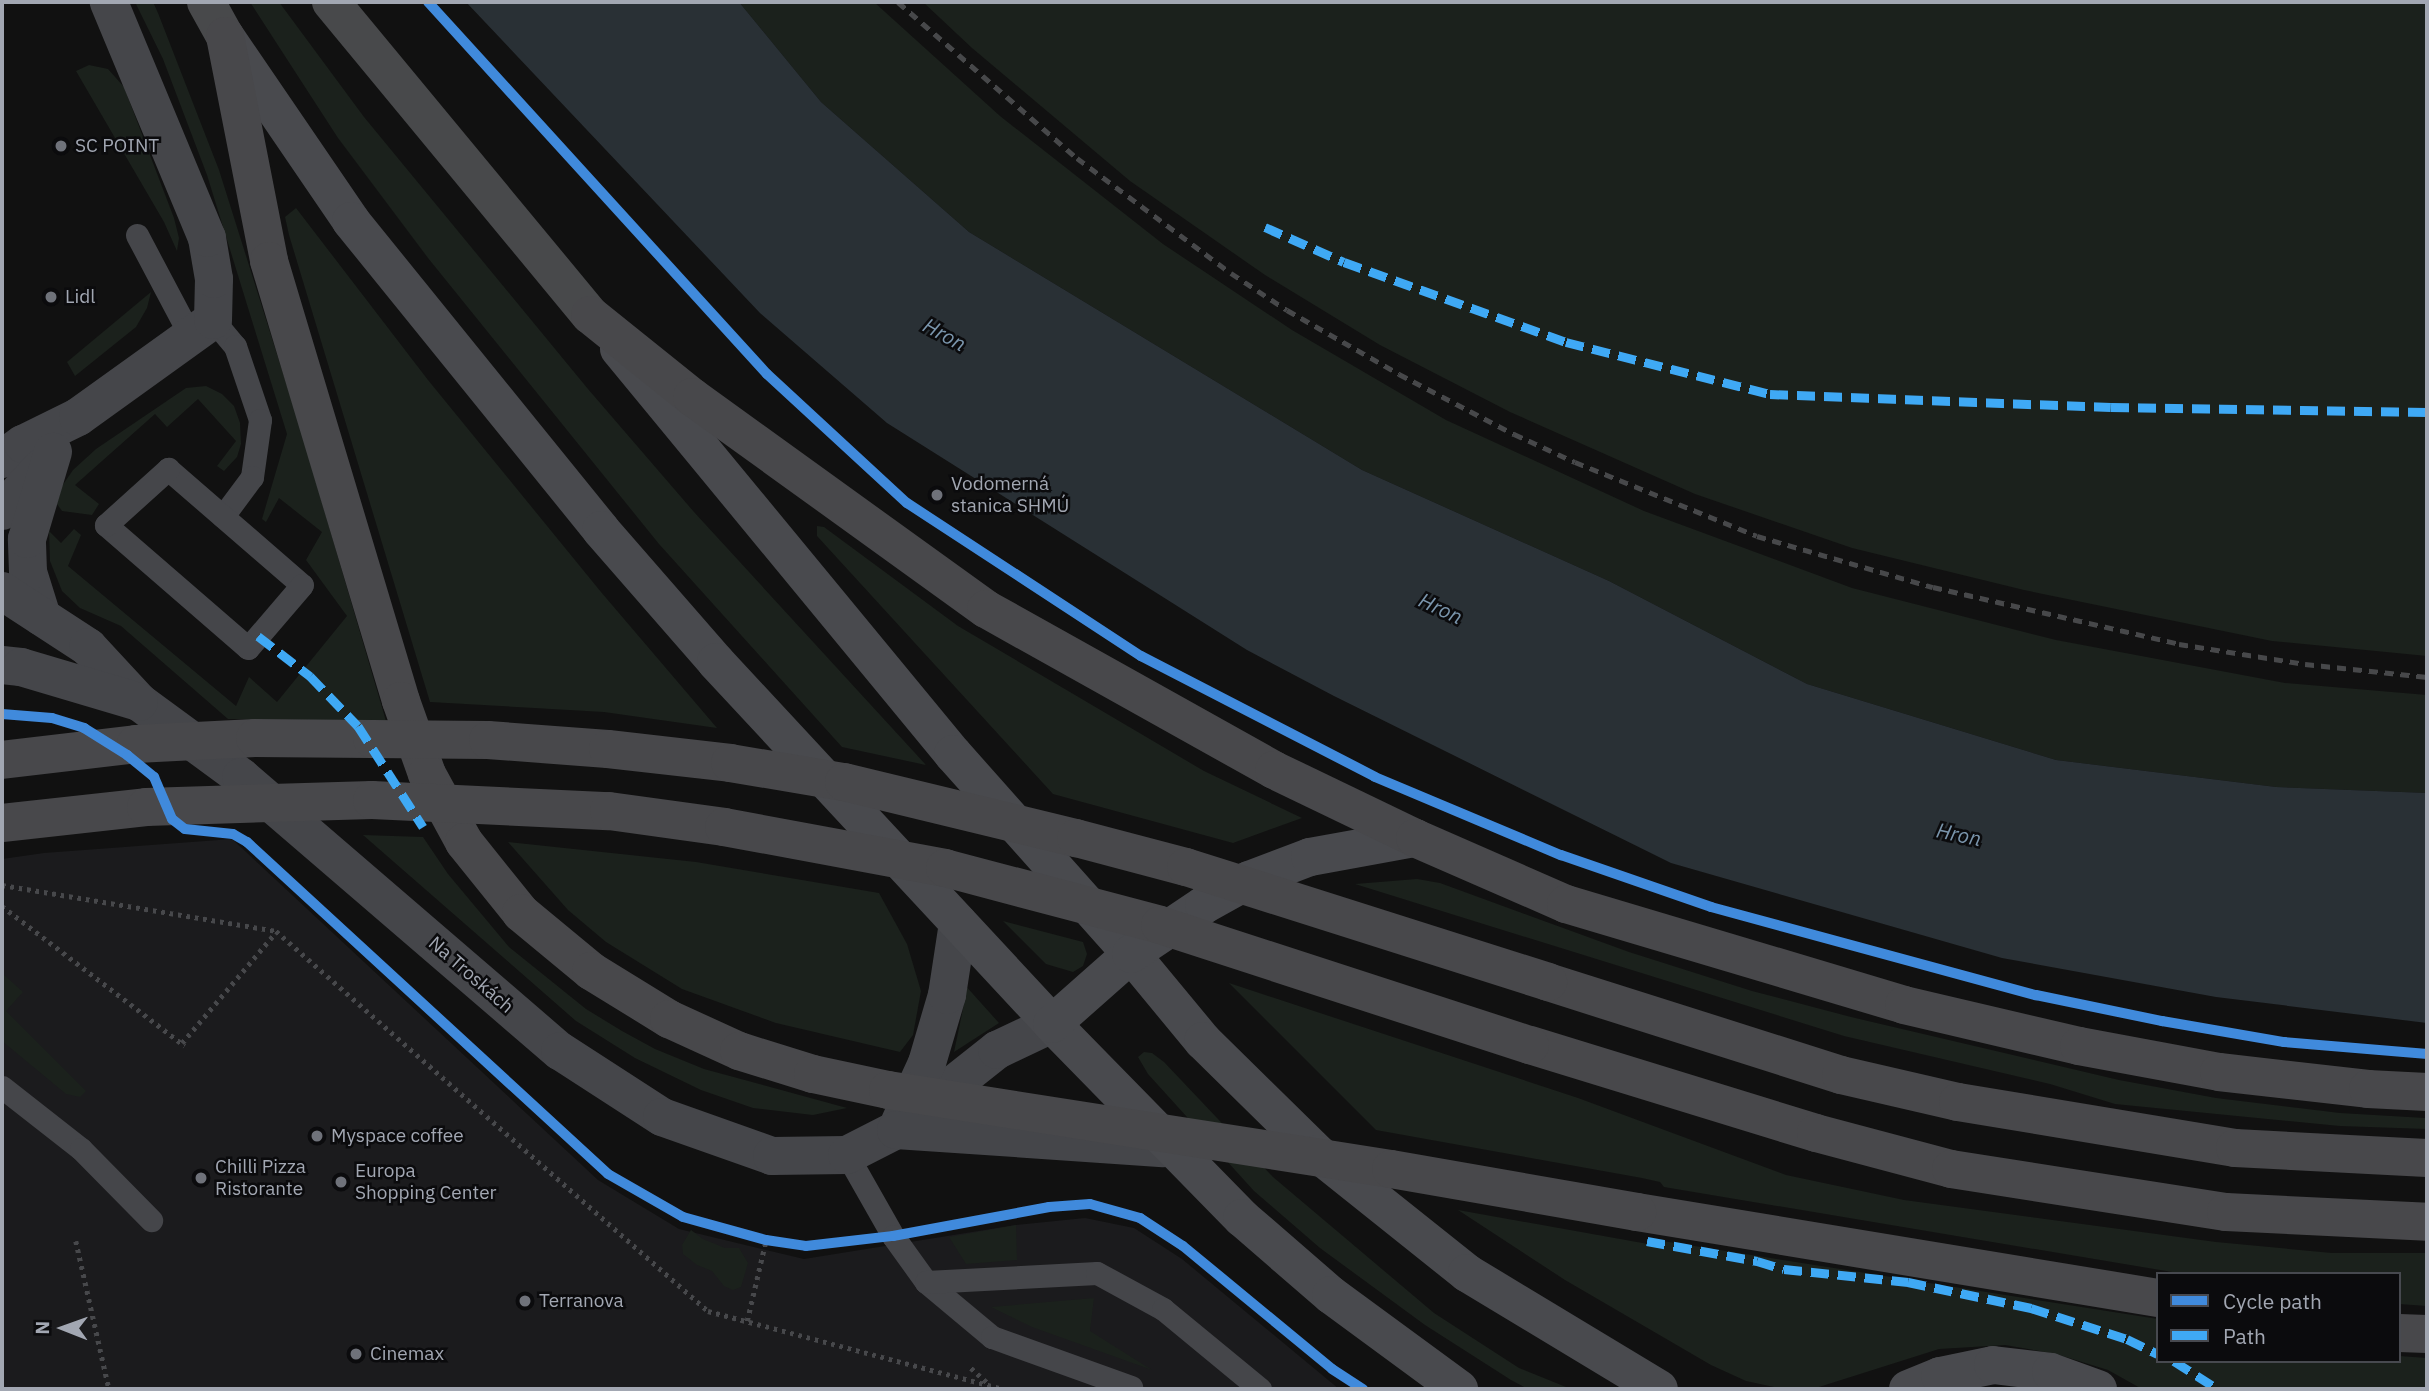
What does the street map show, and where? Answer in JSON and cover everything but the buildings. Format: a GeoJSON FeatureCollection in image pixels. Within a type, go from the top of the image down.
{"type":"FeatureCollection","features":[{"type":"Feature","properties":{"kind":"highway"},"geometry":{"type":"LineString","coordinates":[[225,36],[269,261],[401,701],[427,774],[464,842],[521,913],[590,971],[668,1019],[740,1051],[813,1074],[888,1090],[1391,1169],[2156,1298]]}},
{"type":"Feature","properties":{"kind":"highway"},"geometry":{"type":"LineString","coordinates":[[590,315],[692,397],[986,609],[1273,770],[1415,838],[1566,904],[1904,1005],[2080,1046],[2219,1072],[2368,1089],[2427,1092]]}},
{"type":"Feature","properties":{"kind":"highway"},"geometry":{"type":"LineString","coordinates":[[2,760],[136,744],[255,738],[359,738],[488,740],[608,748],[730,763],[857,785],[960,807],[1186,867],[1841,1075],[1958,1102],[2235,1149],[2427,1158]]}},
{"type":"Feature","properties":{"kind":"highway"},"geometry":{"type":"LineString","coordinates":[[2,823],[146,807],[372,800],[609,811],[724,827],[945,868],[1160,925],[1530,1045],[1816,1133],[1951,1169],[2226,1212],[2427,1222]]}},
{"type":"Feature","properties":{"kind":"highway"},"geometry":{"type":"LineString","coordinates":[[2401,1333],[2427,1334]]}},
{"type":"Feature","properties":{"kind":"main road"},"geometry":{"type":"LineString","coordinates":[[206,2],[225,36],[351,221],[601,530],[716,662],[1052,1024],[1242,1219],[1331,1295],[1459,1389]]}},
{"type":"Feature","properties":{"kind":"main road"},"geometry":{"type":"LineString","coordinates":[[331,2],[953,754],[1131,954],[1203,1041],[1318,1154],[1467,1273],[1659,1389]]}},
{"type":"Feature","properties":{"kind":"main road"},"geometry":{"type":"LineString","coordinates":[[1052,1024],[1131,954],[1204,905],[1249,880],[1310,857],[1415,838]]}},
{"type":"Feature","properties":{"kind":"main road"},"geometry":{"type":"LineString","coordinates":[[1908,1389],[1940,1376],[1993,1365],[2051,1373],[2098,1389]]}},
{"type":"Feature","properties":{"kind":"street"},"geometry":{"type":"LineString","coordinates":[[2,459],[23,444],[78,417],[202,328],[214,279],[207,238],[109,2]]}},
{"type":"Feature","properties":{"kind":"street"},"geometry":{"type":"LineString","coordinates":[[2,512],[53,452],[78,417]]}},
{"type":"Feature","properties":{"kind":"street"},"geometry":{"type":"LineString","coordinates":[[42,617],[28,572],[27,540],[53,452]]}},
{"type":"Feature","properties":{"kind":"street","name":"Na Troskách"},"geometry":{"type":"LineString","coordinates":[[2,591],[88,647],[139,702],[241,777],[560,1051],[662,1117],[772,1156],[848,1154]]}},
{"type":"Feature","properties":{"kind":"street","name":"Na Troskách"},"geometry":{"type":"LineString","coordinates":[[2,665],[21,667],[139,702]]}},
{"type":"Feature","properties":{"kind":"street"},"geometry":{"type":"LineString","coordinates":[[896,1130],[927,1063],[947,995],[958,923]]}},
{"type":"Feature","properties":{"kind":"street"},"geometry":{"type":"LineString","coordinates":[[848,1154],[896,1130],[997,1050],[1052,1024]]}},
{"type":"Feature","properties":{"kind":"street"},"geometry":{"type":"LineString","coordinates":[[896,1130],[1173,1149]]}},
{"type":"Feature","properties":{"kind":"lane"},"geometry":{"type":"LineString","coordinates":[[137,235],[202,328],[235,346],[260,420],[252,477],[223,516]]}},
{"type":"Feature","properties":{"kind":"lane"},"geometry":{"type":"LineString","coordinates":[[168,469],[223,516],[302,585],[247,648],[106,525],[168,469]]}},
{"type":"Feature","properties":{"kind":"lane"},"geometry":{"type":"LineString","coordinates":[[2,1087],[81,1149],[151,1220]]}},
{"type":"Feature","properties":{"kind":"lane"},"geometry":{"type":"LineString","coordinates":[[848,1154],[893,1236],[926,1282],[992,1337],[1131,1387]]}},
{"type":"Feature","properties":{"kind":"lane"},"geometry":{"type":"LineString","coordinates":[[926,1282],[1097,1273],[1163,1309],[1260,1389]]}},
{"type":"Feature","properties":{"kind":"path"},"geometry":{"type":"LineString","coordinates":[[2,885],[276,932],[708,1311],[1003,1389]]}},
{"type":"Feature","properties":{"kind":"path"},"geometry":{"type":"LineString","coordinates":[[2,906],[183,1045],[276,932]]}},
{"type":"Feature","properties":{"kind":"path"},"geometry":{"type":"LineString","coordinates":[[754,1237],[779,1242]]}},
{"type":"Feature","properties":{"kind":"path"},"geometry":{"type":"LineString","coordinates":[[747,1321],[766,1240]]}},
{"type":"Feature","properties":{"kind":"path"},"geometry":{"type":"LineString","coordinates":[[76,1241],[109,1389]]}},
{"type":"Feature","properties":{"kind":"shaded area"},"geometry":{"type":"Polygon","coordinates":[[[135,2],[153,2],[219,170],[299,424],[386,721],[228,719],[121,626],[80,608],[62,591],[50,561],[49,531],[61,543],[74,529],[81,535],[68,566],[236,706],[249,677],[277,702],[347,616],[306,560],[322,532],[279,498],[266,522],[262,519],[287,434],[207,175],[163,59],[135,2]]]}},
{"type":"Feature","properties":{"kind":"shaded area"},"geometry":{"type":"Polygon","coordinates":[[[250,2],[279,2],[364,117],[588,389],[694,512],[926,765],[842,747],[659,544],[428,258],[338,138],[250,2]]]}},
{"type":"Feature","properties":{"kind":"shaded area"},"geometry":{"type":"Polygon","coordinates":[[[739,2],[874,2],[1000,116],[1163,244],[1292,330],[1446,420],[1644,511],[1852,588],[2056,640],[2285,683],[2427,695],[2427,793],[2276,787],[2056,760],[1807,684],[1609,581],[1362,470],[969,232],[821,102],[739,2]]]}},
{"type":"Feature","properties":{"kind":"shaded area"},"geometry":{"type":"Polygon","coordinates":[[[923,2],[2427,2],[2427,656],[2272,641],[2024,590],[1852,548],[1695,494],[1510,412],[1380,345],[1265,275],[1130,181],[972,48],[923,2]]]}},
{"type":"Feature","properties":{"kind":"shaded area"},"geometry":{"type":"Polygon","coordinates":[[[89,65],[108,69],[124,87],[174,218],[179,238],[177,251],[164,222],[76,71],[89,65]]]}},
{"type":"Feature","properties":{"kind":"shaded area"},"geometry":{"type":"Polygon","coordinates":[[[296,208],[428,380],[601,592],[717,728],[604,712],[430,702],[289,235],[285,217],[296,208]]]}},
{"type":"Feature","properties":{"kind":"shaded area"},"geometry":{"type":"Polygon","coordinates":[[[151,292],[147,308],[136,327],[75,376],[67,362],[151,292]]]}},
{"type":"Feature","properties":{"kind":"shaded area"},"geometry":{"type":"Polygon","coordinates":[[[206,386],[222,394],[234,406],[240,423],[241,444],[237,457],[224,471],[217,466],[236,441],[198,399],[167,427],[155,414],[75,485],[99,504],[92,515],[62,511],[57,504],[62,486],[73,470],[96,449],[186,388],[206,386]]]}},
{"type":"Feature","properties":{"kind":"shaded area"},"geometry":{"type":"Polygon","coordinates":[[[817,526],[824,527],[958,626],[1204,771],[1302,818],[1233,843],[1053,794],[817,536],[817,526]]]}},
{"type":"Feature","properties":{"kind":"shaded area"},"geometry":{"type":"Polygon","coordinates":[[[363,835],[423,837],[448,874],[509,947],[586,1009],[622,1031],[655,1049],[704,1069],[847,1108],[813,1115],[753,1108],[701,1090],[635,1058],[576,1021],[363,835]]]}},
{"type":"Feature","properties":{"kind":"shaded area"},"geometry":{"type":"Polygon","coordinates":[[[232,839],[598,1180],[679,1229],[804,1259],[1016,1225],[1085,1218],[1134,1228],[1182,1259],[1339,1389],[2,1389],[2,859],[44,853],[232,839]]]}},
{"type":"Feature","properties":{"kind":"shaded area"},"geometry":{"type":"Polygon","coordinates":[[[508,842],[696,862],[879,893],[907,944],[921,991],[913,1035],[900,1052],[776,1023],[682,989],[606,942],[568,910],[508,842]]]}},
{"type":"Feature","properties":{"kind":"shaded area"},"geometry":{"type":"Polygon","coordinates":[[[1417,879],[1440,883],[1629,952],[1752,991],[1851,1017],[2119,1080],[2216,1098],[2340,1113],[2425,1118],[2427,1129],[2340,1126],[2115,1104],[2050,1084],[1844,1036],[1355,884],[1417,879]]]}},
{"type":"Feature","properties":{"kind":"shaded area"},"geometry":{"type":"Polygon","coordinates":[[[1003,921],[1083,942],[1087,954],[1083,966],[1073,972],[1046,964],[1003,921]]]}},
{"type":"Feature","properties":{"kind":"shaded area"},"geometry":{"type":"Polygon","coordinates":[[[2,973],[23,992],[6,1011],[86,1091],[80,1097],[66,1094],[2,1041],[2,973]]]}},
{"type":"Feature","properties":{"kind":"shaded area"},"geometry":{"type":"Polygon","coordinates":[[[1229,983],[1578,1098],[1786,1175],[1904,1200],[2216,1242],[2332,1253],[2427,1253],[2427,1306],[2401,1304],[2401,1272],[2172,1272],[1664,1187],[1660,1182],[1642,1178],[1376,1130],[1229,983]]]}},
{"type":"Feature","properties":{"kind":"shaded area"},"geometry":{"type":"Polygon","coordinates":[[[964,984],[999,1023],[954,1052],[964,1004],[964,984]]]}},
{"type":"Feature","properties":{"kind":"shaded area"},"geometry":{"type":"Polygon","coordinates":[[[1144,1052],[1152,1053],[1164,1062],[1273,1177],[1434,1313],[1519,1368],[1571,1389],[1528,1389],[1511,1380],[1425,1325],[1320,1248],[1254,1191],[1148,1074],[1138,1057],[1144,1052]]]}},
{"type":"Feature","properties":{"kind":"shaded area"},"geometry":{"type":"Polygon","coordinates":[[[1458,1210],[1648,1244],[1650,1239],[2156,1319],[2156,1363],[2401,1363],[2401,1356],[2427,1358],[2427,1389],[2142,1389],[2108,1370],[2056,1354],[2005,1345],[1939,1349],[1819,1387],[1784,1389],[1746,1381],[1711,1365],[1565,1280],[1458,1210]]]}},
{"type":"Feature","properties":{"kind":"shaded area"},"geometry":{"type":"Polygon","coordinates":[[[1016,1225],[1017,1260],[966,1264],[949,1237],[1016,1225]]]}},
{"type":"Feature","properties":{"kind":"shaded area"},"geometry":{"type":"Polygon","coordinates":[[[691,1230],[703,1239],[725,1248],[739,1248],[748,1263],[741,1287],[733,1290],[724,1286],[712,1271],[697,1265],[683,1254],[682,1245],[691,1230]]]}},
{"type":"Feature","properties":{"kind":"shaded area"},"geometry":{"type":"Polygon","coordinates":[[[1094,1298],[1090,1331],[1152,1370],[1032,1327],[991,1307],[1094,1298]]]}},
{"type":"Feature","properties":{"kind":"water","name":"Hron"},"geometry":{"type":"Polygon","coordinates":[[[466,2],[739,2],[821,102],[969,232],[1362,470],[1609,581],[1807,684],[2056,760],[2276,787],[2427,793],[2427,1023],[2216,997],[2002,958],[1671,863],[1334,696],[1247,650],[887,423],[760,313],[466,2]]]}},
{"type":"Feature","properties":{"kind":"railway"},"geometry":{"type":"LineString","coordinates":[[898,2],[1077,158],[1231,273],[1287,310],[1399,374],[1514,434],[1575,462],[1757,536],[1933,587],[2179,644],[2305,664],[2427,677]]}},
{"type":"Feature","properties":{"kind":"marked path"},"geometry":{"type":"LineString","coordinates":[[1265,227],[1344,262],[1566,342],[1770,394],[2111,407],[2427,412]]}},
{"type":"Feature","properties":{"kind":"marked path"},"geometry":{"type":"LineString","coordinates":[[258,636],[310,676],[358,726],[423,827]]}},
{"type":"Feature","properties":{"kind":"marked path"},"geometry":{"type":"LineString","coordinates":[[1647,1241],[1757,1261],[1784,1269],[1908,1282],[2031,1308],[2127,1339],[2156,1353]]}},
{"type":"Feature","properties":{"kind":"marked path"},"geometry":{"type":"LineString","coordinates":[[2177,1363],[2218,1389]]}},
{"type":"Feature","properties":{"kind":"cycle path"},"geometry":{"type":"LineString","coordinates":[[428,2],[767,374],[907,503],[1141,656],[1375,777],[1561,855],[1711,907],[2036,995],[2162,1021],[2284,1042],[2427,1054]]}},
{"type":"Feature","properties":{"kind":"cycle path"},"geometry":{"type":"LineString","coordinates":[[2,714],[52,718],[84,728],[127,755],[154,777],[172,819],[185,829],[233,834],[247,842],[608,1174],[683,1217],[766,1240],[806,1246],[893,1236],[1049,1207],[1090,1204],[1140,1218],[1183,1246],[1332,1369],[1363,1389]]}},
{"type":"Feature","properties":{"kind":"place","name":"SC POINT"},"geometry":{"type":"Point","coordinates":[61,146]}},
{"type":"Feature","properties":{"kind":"place","name":"Lidl"},"geometry":{"type":"Point","coordinates":[51,297]}},
{"type":"Feature","properties":{"kind":"place","name":"Vodomerná stanica SHMÚ"},"geometry":{"type":"Point","coordinates":[937,495]}},
{"type":"Feature","properties":{"kind":"place","name":"Myspace coffee"},"geometry":{"type":"Point","coordinates":[317,1136]}},
{"type":"Feature","properties":{"kind":"place","name":"Chilli Pizza Ristorante"},"geometry":{"type":"Point","coordinates":[201,1178]}},
{"type":"Feature","properties":{"kind":"place","name":"Europa Shopping Center"},"geometry":{"type":"Point","coordinates":[341,1182]}},
{"type":"Feature","properties":{"kind":"place","name":"Terranova"},"geometry":{"type":"Point","coordinates":[525,1301]}},
{"type":"Feature","properties":{"kind":"place","name":"Cinemax"},"geometry":{"type":"Point","coordinates":[356,1354]}}]}
